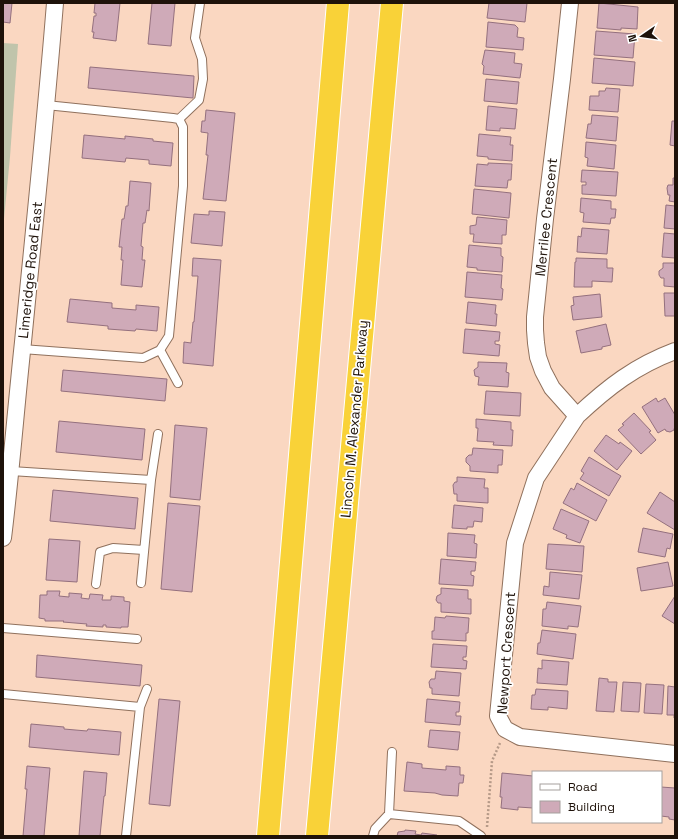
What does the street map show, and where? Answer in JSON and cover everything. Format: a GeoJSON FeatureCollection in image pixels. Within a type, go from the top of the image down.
{"type":"FeatureCollection","features":[{"type":"Feature","properties":{"kind":"highway","name":"Lincoln M. Alexander Parkway"},"geometry":{"type":"LineString","coordinates":[[317,836],[392,3]]}},
{"type":"Feature","properties":{"kind":"highway"},"geometry":{"type":"LineString","coordinates":[[268,836],[336,9]]}},
{"type":"Feature","properties":{"kind":"street","name":"Limeridge Road East"},"geometry":{"type":"LineString","coordinates":[[3,538],[11,471],[9,418],[22,349],[55,3]]}},
{"type":"Feature","properties":{"kind":"street","name":"Merrilee Crescent"},"geometry":{"type":"LineString","coordinates":[[570,3],[545,219],[535,316],[535,330],[538,357],[543,371],[552,388],[576,417]]}},
{"type":"Feature","properties":{"kind":"street","name":"Newport Crescent"},"geometry":{"type":"LineString","coordinates":[[675,351],[634,370],[599,395],[576,417],[536,478],[515,543],[498,716],[505,729],[520,737],[675,754]]}},
{"type":"Feature","properties":{"kind":"lane"},"geometry":{"type":"LineString","coordinates":[[179,119],[200,100],[203,79],[202,59],[196,38],[200,3]]}},
{"type":"Feature","properties":{"kind":"lane"},"geometry":{"type":"LineString","coordinates":[[46,105],[179,119]]}},
{"type":"Feature","properties":{"kind":"lane"},"geometry":{"type":"LineString","coordinates":[[22,349],[143,358],[160,350],[169,336],[183,186],[183,127],[179,119]]}},
{"type":"Feature","properties":{"kind":"lane"},"geometry":{"type":"LineString","coordinates":[[160,350],[178,383]]}},
{"type":"Feature","properties":{"kind":"lane"},"geometry":{"type":"LineString","coordinates":[[140,583],[151,480],[158,434]]}},
{"type":"Feature","properties":{"kind":"lane"},"geometry":{"type":"LineString","coordinates":[[11,471],[151,480]]}},
{"type":"Feature","properties":{"kind":"lane"},"geometry":{"type":"LineString","coordinates":[[96,584],[100,552],[113,548],[144,550]]}},
{"type":"Feature","properties":{"kind":"lane"},"geometry":{"type":"LineString","coordinates":[[3,628],[137,639]]}},
{"type":"Feature","properties":{"kind":"lane"},"geometry":{"type":"LineString","coordinates":[[126,836],[140,707],[147,689]]}},
{"type":"Feature","properties":{"kind":"lane"},"geometry":{"type":"LineString","coordinates":[[3,694],[140,707]]}},
{"type":"Feature","properties":{"kind":"lane"},"geometry":{"type":"LineString","coordinates":[[373,836],[375,829],[389,814],[392,752]]}},
{"type":"Feature","properties":{"kind":"lane"},"geometry":{"type":"LineString","coordinates":[[389,814],[459,821],[481,836]]}},
{"type":"Feature","properties":{"kind":"path"},"geometry":{"type":"LineString","coordinates":[[487,829],[492,761],[505,729]]}},
{"type":"Feature","properties":{"kind":"green space"},"geometry":{"type":"Polygon","coordinates":[[[3,43],[18,44],[3,229],[3,43]]]}},
{"type":"Feature","properties":{"kind":"building"},"geometry":{"type":"Polygon","coordinates":[[[3,3],[12,3],[10,23],[3,22],[3,3]]]}},
{"type":"Feature","properties":{"kind":"building"},"geometry":{"type":"Polygon","coordinates":[[[95,3],[120,3],[116,41],[93,38],[94,32],[92,32],[94,16],[96,16],[96,13],[94,13],[95,3]]]}},
{"type":"Feature","properties":{"kind":"building"},"geometry":{"type":"Polygon","coordinates":[[[152,3],[175,3],[171,46],[148,44],[152,3]]]}},
{"type":"Feature","properties":{"kind":"building"},"geometry":{"type":"Polygon","coordinates":[[[489,3],[527,3],[525,22],[487,18],[489,3]]]}},
{"type":"Feature","properties":{"kind":"building"},"geometry":{"type":"Polygon","coordinates":[[[599,3],[638,7],[637,29],[621,28],[621,30],[597,28],[599,3]]]}},
{"type":"Feature","properties":{"kind":"building"},"geometry":{"type":"Polygon","coordinates":[[[488,22],[515,25],[518,28],[517,37],[524,38],[523,50],[486,47],[488,22]]]}},
{"type":"Feature","properties":{"kind":"building"},"geometry":{"type":"Polygon","coordinates":[[[596,31],[635,34],[633,58],[594,55],[596,31]]]}},
{"type":"Feature","properties":{"kind":"building"},"geometry":{"type":"Polygon","coordinates":[[[485,50],[515,53],[514,63],[522,64],[520,78],[483,74],[484,66],[482,64],[485,50]]]}},
{"type":"Feature","properties":{"kind":"building"},"geometry":{"type":"Polygon","coordinates":[[[594,58],[635,62],[633,86],[592,83],[594,58]]]}},
{"type":"Feature","properties":{"kind":"building"},"geometry":{"type":"Polygon","coordinates":[[[90,67],[194,76],[193,98],[88,88],[90,67]]]}},
{"type":"Feature","properties":{"kind":"building"},"geometry":{"type":"Polygon","coordinates":[[[486,79],[519,82],[517,104],[484,101],[486,79]]]}},
{"type":"Feature","properties":{"kind":"building"},"geometry":{"type":"Polygon","coordinates":[[[606,88],[620,89],[618,112],[589,110],[590,96],[599,96],[599,91],[605,91],[606,88]]]}},
{"type":"Feature","properties":{"kind":"building"},"geometry":{"type":"Polygon","coordinates":[[[488,106],[517,109],[515,129],[500,128],[500,131],[486,130],[488,106]]]}},
{"type":"Feature","properties":{"kind":"building"},"geometry":{"type":"Polygon","coordinates":[[[206,110],[235,113],[226,201],[203,199],[208,155],[206,155],[208,133],[201,132],[202,121],[205,121],[206,110]]]}},
{"type":"Feature","properties":{"kind":"building"},"geometry":{"type":"Polygon","coordinates":[[[592,115],[618,117],[616,141],[586,138],[588,124],[591,124],[592,115]]]}},
{"type":"Feature","properties":{"kind":"building"},"geometry":{"type":"Polygon","coordinates":[[[672,121],[675,121],[675,146],[670,145],[672,121]]]}},
{"type":"Feature","properties":{"kind":"building"},"geometry":{"type":"Polygon","coordinates":[[[479,134],[511,137],[510,145],[513,145],[512,161],[488,159],[488,157],[477,156],[479,134]]]}},
{"type":"Feature","properties":{"kind":"building"},"geometry":{"type":"Polygon","coordinates":[[[84,135],[125,139],[125,136],[173,143],[171,166],[149,164],[149,160],[126,158],[125,162],[82,158],[84,135]]]}},
{"type":"Feature","properties":{"kind":"building"},"geometry":{"type":"Polygon","coordinates":[[[586,142],[616,145],[614,169],[587,166],[588,158],[585,157],[586,142]]]}},
{"type":"Feature","properties":{"kind":"building"},"geometry":{"type":"Polygon","coordinates":[[[488,163],[512,164],[511,180],[508,180],[507,188],[475,186],[477,164],[488,165],[488,163]]]}},
{"type":"Feature","properties":{"kind":"building"},"geometry":{"type":"Polygon","coordinates":[[[582,170],[618,172],[616,196],[582,194],[582,185],[586,185],[586,182],[581,182],[582,170]]]}},
{"type":"Feature","properties":{"kind":"building"},"geometry":{"type":"Polygon","coordinates":[[[673,178],[675,178],[675,202],[669,201],[670,195],[668,195],[667,188],[668,185],[673,185],[673,178]]]}},
{"type":"Feature","properties":{"kind":"building"},"geometry":{"type":"Polygon","coordinates":[[[130,181],[151,183],[149,211],[147,210],[145,223],[143,223],[141,246],[143,247],[142,260],[145,260],[142,287],[121,285],[123,260],[121,260],[122,247],[119,247],[122,219],[124,219],[126,206],[128,206],[130,181]]]}},
{"type":"Feature","properties":{"kind":"building"},"geometry":{"type":"Polygon","coordinates":[[[474,189],[511,193],[509,218],[472,214],[474,189]]]}},
{"type":"Feature","properties":{"kind":"building"},"geometry":{"type":"Polygon","coordinates":[[[581,198],[611,201],[611,209],[616,209],[615,218],[611,218],[610,224],[583,222],[584,213],[580,212],[581,198]]]}},
{"type":"Feature","properties":{"kind":"building"},"geometry":{"type":"Polygon","coordinates":[[[666,205],[675,206],[675,229],[664,228],[666,205]]]}},
{"type":"Feature","properties":{"kind":"building"},"geometry":{"type":"Polygon","coordinates":[[[209,211],[225,212],[222,246],[191,243],[194,214],[209,215],[209,211]]]}},
{"type":"Feature","properties":{"kind":"building"},"geometry":{"type":"Polygon","coordinates":[[[477,217],[507,220],[506,235],[502,235],[502,244],[473,242],[474,234],[470,234],[470,226],[476,225],[477,217]]]}},
{"type":"Feature","properties":{"kind":"building"},"geometry":{"type":"Polygon","coordinates":[[[582,228],[609,230],[607,254],[577,252],[578,236],[581,237],[582,228]]]}},
{"type":"Feature","properties":{"kind":"building"},"geometry":{"type":"Polygon","coordinates":[[[664,233],[675,234],[675,258],[662,257],[664,233]]]}},
{"type":"Feature","properties":{"kind":"building"},"geometry":{"type":"Polygon","coordinates":[[[469,245],[501,248],[501,256],[503,257],[502,272],[477,270],[477,268],[467,267],[469,245]]]}},
{"type":"Feature","properties":{"kind":"building"},"geometry":{"type":"Polygon","coordinates":[[[193,258],[221,260],[213,366],[183,363],[184,342],[191,343],[194,322],[198,276],[192,276],[193,258]]]}},
{"type":"Feature","properties":{"kind":"building"},"geometry":{"type":"Polygon","coordinates":[[[576,258],[607,259],[607,268],[613,268],[612,282],[592,281],[592,287],[574,287],[576,258]]]}},
{"type":"Feature","properties":{"kind":"building"},"geometry":{"type":"Polygon","coordinates":[[[663,263],[675,263],[675,287],[664,286],[664,278],[661,278],[659,275],[659,271],[663,268],[663,263]]]}},
{"type":"Feature","properties":{"kind":"building"},"geometry":{"type":"Polygon","coordinates":[[[467,272],[502,275],[502,300],[465,297],[467,272]]]}},
{"type":"Feature","properties":{"kind":"building"},"geometry":{"type":"Polygon","coordinates":[[[664,293],[675,293],[675,316],[665,316],[664,293]]]}},
{"type":"Feature","properties":{"kind":"building"},"geometry":{"type":"Polygon","coordinates":[[[600,294],[602,317],[573,320],[571,306],[574,305],[573,297],[600,294]]]}},
{"type":"Feature","properties":{"kind":"building"},"geometry":{"type":"Polygon","coordinates":[[[70,299],[112,303],[112,308],[136,310],[136,305],[159,307],[157,331],[108,329],[108,326],[67,322],[70,299]]]}},
{"type":"Feature","properties":{"kind":"building"},"geometry":{"type":"Polygon","coordinates":[[[468,302],[496,305],[496,326],[466,323],[468,302]]]}},
{"type":"Feature","properties":{"kind":"building"},"geometry":{"type":"Polygon","coordinates":[[[606,324],[611,345],[602,347],[602,349],[581,353],[576,331],[606,324]]]}},
{"type":"Feature","properties":{"kind":"building"},"geometry":{"type":"Polygon","coordinates":[[[465,329],[500,332],[499,341],[495,341],[495,344],[500,345],[499,356],[463,353],[465,329]]]}},
{"type":"Feature","properties":{"kind":"building"},"geometry":{"type":"Polygon","coordinates":[[[478,362],[507,363],[506,372],[509,373],[508,387],[478,385],[479,377],[475,376],[474,370],[478,367],[478,362]]]}},
{"type":"Feature","properties":{"kind":"building"},"geometry":{"type":"Polygon","coordinates":[[[63,370],[167,379],[165,401],[61,391],[63,370]]]}},
{"type":"Feature","properties":{"kind":"building"},"geometry":{"type":"Polygon","coordinates":[[[486,391],[521,393],[520,416],[484,414],[486,391]]]}},
{"type":"Feature","properties":{"kind":"building"},"geometry":{"type":"Polygon","coordinates":[[[656,398],[658,402],[665,398],[675,415],[674,430],[670,432],[666,431],[665,429],[658,433],[642,407],[656,398]]]}},
{"type":"Feature","properties":{"kind":"building"},"geometry":{"type":"Polygon","coordinates":[[[634,413],[651,431],[649,432],[656,440],[641,454],[618,430],[634,413]]]}},
{"type":"Feature","properties":{"kind":"building"},"geometry":{"type":"Polygon","coordinates":[[[476,419],[511,422],[511,430],[513,430],[512,446],[493,445],[494,442],[477,441],[478,428],[476,428],[476,419]]]}},
{"type":"Feature","properties":{"kind":"building"},"geometry":{"type":"Polygon","coordinates":[[[59,421],[145,429],[142,460],[56,452],[59,421]]]}},
{"type":"Feature","properties":{"kind":"building"},"geometry":{"type":"Polygon","coordinates":[[[175,425],[207,428],[200,500],[170,497],[175,425]]]}},
{"type":"Feature","properties":{"kind":"building"},"geometry":{"type":"Polygon","coordinates":[[[606,435],[619,444],[620,442],[632,451],[617,470],[594,451],[606,435]]]}},
{"type":"Feature","properties":{"kind":"building"},"geometry":{"type":"Polygon","coordinates":[[[473,448],[503,450],[502,465],[498,465],[498,473],[470,471],[470,466],[466,462],[466,458],[469,455],[472,455],[473,448]]]}},
{"type":"Feature","properties":{"kind":"building"},"geometry":{"type":"Polygon","coordinates":[[[589,457],[621,476],[609,496],[580,479],[584,473],[581,471],[589,457]]]}},
{"type":"Feature","properties":{"kind":"building"},"geometry":{"type":"Polygon","coordinates":[[[457,477],[485,479],[484,488],[488,488],[488,503],[457,501],[457,494],[454,494],[453,485],[457,482],[457,477]]]}},
{"type":"Feature","properties":{"kind":"building"},"geometry":{"type":"Polygon","coordinates":[[[577,483],[607,500],[596,521],[563,503],[571,488],[574,490],[577,483]]]}},
{"type":"Feature","properties":{"kind":"building"},"geometry":{"type":"Polygon","coordinates":[[[53,490],[138,498],[135,529],[50,521],[53,490]]]}},
{"type":"Feature","properties":{"kind":"building"},"geometry":{"type":"Polygon","coordinates":[[[660,492],[675,502],[675,530],[647,513],[660,492]]]}},
{"type":"Feature","properties":{"kind":"building"},"geometry":{"type":"Polygon","coordinates":[[[168,503],[200,506],[192,592],[161,589],[168,503]]]}},
{"type":"Feature","properties":{"kind":"building"},"geometry":{"type":"Polygon","coordinates":[[[454,505],[483,508],[482,522],[474,521],[473,527],[467,527],[467,529],[452,528],[454,505]]]}},
{"type":"Feature","properties":{"kind":"building"},"geometry":{"type":"Polygon","coordinates":[[[561,509],[589,521],[580,543],[566,538],[567,535],[553,529],[561,509]]]}},
{"type":"Feature","properties":{"kind":"building"},"geometry":{"type":"Polygon","coordinates":[[[643,528],[673,534],[670,549],[667,548],[665,557],[638,552],[643,528]]]}},
{"type":"Feature","properties":{"kind":"building"},"geometry":{"type":"Polygon","coordinates":[[[448,533],[475,535],[474,543],[477,544],[476,558],[447,556],[448,533]]]}},
{"type":"Feature","properties":{"kind":"building"},"geometry":{"type":"Polygon","coordinates":[[[49,539],[80,541],[77,582],[46,580],[49,539]]]}},
{"type":"Feature","properties":{"kind":"building"},"geometry":{"type":"Polygon","coordinates":[[[548,544],[584,546],[582,572],[546,569],[548,544]]]}},
{"type":"Feature","properties":{"kind":"building"},"geometry":{"type":"Polygon","coordinates":[[[441,559],[476,562],[475,571],[471,571],[471,575],[474,576],[473,586],[439,584],[441,559]]]}},
{"type":"Feature","properties":{"kind":"building"},"geometry":{"type":"Polygon","coordinates":[[[668,562],[673,586],[641,591],[637,568],[668,562]]]}},
{"type":"Feature","properties":{"kind":"building"},"geometry":{"type":"Polygon","coordinates":[[[550,572],[582,575],[579,599],[543,595],[544,586],[549,587],[550,572]]]}},
{"type":"Feature","properties":{"kind":"building"},"geometry":{"type":"Polygon","coordinates":[[[441,588],[468,590],[468,599],[471,599],[471,614],[441,612],[441,603],[438,603],[436,600],[437,596],[441,594],[441,588]]]}},
{"type":"Feature","properties":{"kind":"building"},"geometry":{"type":"Polygon","coordinates":[[[47,591],[60,591],[59,596],[69,597],[69,593],[82,594],[81,598],[89,599],[90,594],[103,595],[102,600],[111,600],[111,596],[124,597],[124,601],[130,602],[128,627],[106,627],[106,625],[103,625],[103,627],[86,626],[87,624],[63,622],[64,621],[45,621],[45,619],[39,618],[40,595],[47,595],[47,591]]]}},
{"type":"Feature","properties":{"kind":"building"},"geometry":{"type":"Polygon","coordinates":[[[675,596],[675,624],[662,616],[675,596]]]}},
{"type":"Feature","properties":{"kind":"building"},"geometry":{"type":"Polygon","coordinates":[[[547,602],[581,606],[578,627],[568,626],[568,629],[542,626],[543,609],[546,609],[547,602]]]}},
{"type":"Feature","properties":{"kind":"building"},"geometry":{"type":"Polygon","coordinates":[[[446,616],[469,618],[466,641],[432,639],[435,617],[445,618],[446,616]]]}},
{"type":"Feature","properties":{"kind":"building"},"geometry":{"type":"Polygon","coordinates":[[[542,630],[576,634],[573,659],[537,654],[538,643],[540,643],[542,630]]]}},
{"type":"Feature","properties":{"kind":"building"},"geometry":{"type":"Polygon","coordinates":[[[433,644],[467,646],[466,657],[463,657],[463,660],[467,661],[466,669],[431,667],[433,644]]]}},
{"type":"Feature","properties":{"kind":"building"},"geometry":{"type":"Polygon","coordinates":[[[37,655],[142,665],[140,686],[36,677],[37,655]]]}},
{"type":"Feature","properties":{"kind":"building"},"geometry":{"type":"Polygon","coordinates":[[[542,660],[569,662],[567,685],[537,683],[538,668],[542,669],[542,660]]]}},
{"type":"Feature","properties":{"kind":"building"},"geometry":{"type":"Polygon","coordinates":[[[436,671],[461,673],[459,696],[432,694],[432,688],[430,688],[429,682],[431,679],[435,679],[436,671]]]}},
{"type":"Feature","properties":{"kind":"building"},"geometry":{"type":"Polygon","coordinates":[[[599,678],[608,679],[608,682],[617,682],[614,712],[596,711],[599,678]]]}},
{"type":"Feature","properties":{"kind":"building"},"geometry":{"type":"Polygon","coordinates":[[[623,682],[641,683],[639,712],[621,711],[623,682]]]}},
{"type":"Feature","properties":{"kind":"building"},"geometry":{"type":"Polygon","coordinates":[[[646,684],[664,685],[662,714],[644,713],[646,684]]]}},
{"type":"Feature","properties":{"kind":"building"},"geometry":{"type":"Polygon","coordinates":[[[668,686],[675,687],[675,719],[674,715],[667,715],[668,686]]]}},
{"type":"Feature","properties":{"kind":"building"},"geometry":{"type":"Polygon","coordinates":[[[536,689],[568,691],[567,709],[548,707],[548,710],[531,709],[532,695],[535,695],[536,689]]]}},
{"type":"Feature","properties":{"kind":"building"},"geometry":{"type":"Polygon","coordinates":[[[159,699],[180,701],[170,806],[149,804],[159,699]]]}},
{"type":"Feature","properties":{"kind":"building"},"geometry":{"type":"Polygon","coordinates":[[[427,699],[460,702],[459,712],[456,712],[456,716],[461,716],[460,725],[425,722],[427,699]]]}},
{"type":"Feature","properties":{"kind":"building"},"geometry":{"type":"Polygon","coordinates":[[[31,724],[64,727],[64,729],[87,731],[88,729],[121,732],[119,755],[29,747],[31,724]]]}},
{"type":"Feature","properties":{"kind":"building"},"geometry":{"type":"Polygon","coordinates":[[[430,730],[460,732],[458,750],[428,747],[430,730]]]}},
{"type":"Feature","properties":{"kind":"building"},"geometry":{"type":"Polygon","coordinates":[[[407,762],[422,764],[422,768],[446,770],[446,766],[460,767],[460,775],[464,775],[463,783],[459,783],[458,796],[404,791],[407,762]]]}},
{"type":"Feature","properties":{"kind":"building"},"geometry":{"type":"Polygon","coordinates":[[[27,766],[50,768],[44,836],[23,836],[27,789],[25,789],[27,766]]]}},
{"type":"Feature","properties":{"kind":"building"},"geometry":{"type":"Polygon","coordinates":[[[84,771],[107,773],[100,836],[79,836],[84,771]]]}},
{"type":"Feature","properties":{"kind":"building"},"geometry":{"type":"Polygon","coordinates":[[[502,773],[532,776],[532,808],[518,807],[518,810],[501,808],[502,797],[500,797],[502,773]]]}},
{"type":"Feature","properties":{"kind":"building"},"geometry":{"type":"Polygon","coordinates":[[[662,787],[675,788],[675,820],[669,819],[669,817],[662,816],[662,787]]]}},
{"type":"Feature","properties":{"kind":"building"},"geometry":{"type":"Polygon","coordinates":[[[405,830],[416,831],[415,834],[421,835],[422,833],[437,836],[397,836],[398,832],[405,830]]]}}]}
